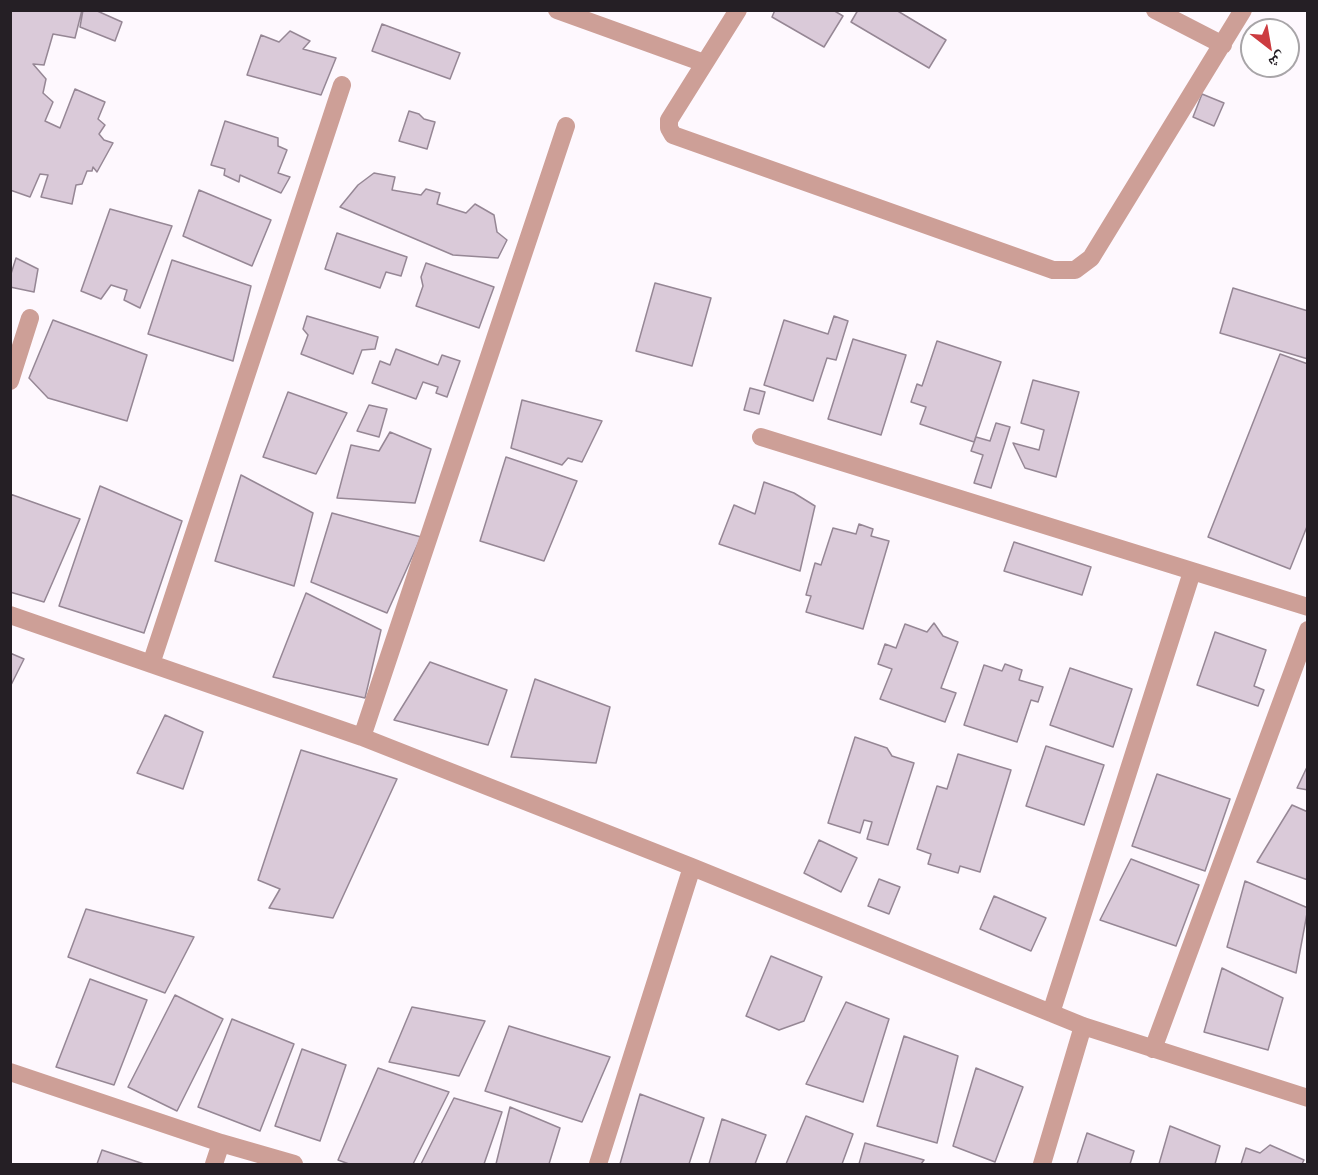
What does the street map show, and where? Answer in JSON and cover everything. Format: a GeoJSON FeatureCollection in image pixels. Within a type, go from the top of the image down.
{"type":"FeatureCollection","features":[{"type":"Feature","properties":{"kind":"street"},"geometry":{"type":"LineString","coordinates":[[558,10],[704,63]]}},
{"type":"Feature","properties":{"kind":"street"},"geometry":{"type":"LineString","coordinates":[[738,10],[669,120],[669,128],[673,135],[1053,270],[1075,270],[1091,258],[1244,10]]}},
{"type":"Feature","properties":{"kind":"street"},"geometry":{"type":"LineString","coordinates":[[1155,10],[1223,45]]}},
{"type":"Feature","properties":{"kind":"street"},"geometry":{"type":"LineString","coordinates":[[151,664],[342,85]]}},
{"type":"Feature","properties":{"kind":"street"},"geometry":{"type":"LineString","coordinates":[[362,737],[566,126]]}},
{"type":"Feature","properties":{"kind":"street"},"geometry":{"type":"LineString","coordinates":[[10,381],[30,318]]}},
{"type":"Feature","properties":{"kind":"street"},"geometry":{"type":"LineString","coordinates":[[761,437],[1308,607]]}},
{"type":"Feature","properties":{"kind":"street"},"geometry":{"type":"LineString","coordinates":[[1051,1012],[1192,572]]}},
{"type":"Feature","properties":{"kind":"street"},"geometry":{"type":"LineString","coordinates":[[10,615],[362,737],[692,867],[1083,1026],[1308,1098]]}},
{"type":"Feature","properties":{"kind":"street"},"geometry":{"type":"LineString","coordinates":[[1153,1049],[1308,630]]}},
{"type":"Feature","properties":{"kind":"street"},"geometry":{"type":"LineString","coordinates":[[598,1164],[692,867]]}},
{"type":"Feature","properties":{"kind":"street"},"geometry":{"type":"LineString","coordinates":[[1041,1164],[1083,1026]]}},
{"type":"Feature","properties":{"kind":"street"},"geometry":{"type":"LineString","coordinates":[[10,1072],[221,1143],[294,1164]]}},
{"type":"Feature","properties":{"kind":"street"},"geometry":{"type":"LineString","coordinates":[[214,1164],[221,1143]]}},
{"type":"Feature","properties":{"kind":"building"},"geometry":{"type":"Polygon","coordinates":[[[10,10],[82,10],[75,38],[53,34],[44,65],[33,64],[46,79],[43,93],[53,102],[45,121],[60,128],[75,89],[105,102],[98,119],[105,125],[99,134],[104,140],[113,143],[97,172],[93,167],[92,171],[87,171],[82,184],[76,185],[72,204],[41,197],[48,175],[40,174],[30,197],[10,190],[10,10]]]}},
{"type":"Feature","properties":{"kind":"building"},"geometry":{"type":"Polygon","coordinates":[[[83,10],[95,10],[122,22],[115,41],[80,27],[83,10]]]}},
{"type":"Feature","properties":{"kind":"building"},"geometry":{"type":"Polygon","coordinates":[[[775,10],[833,10],[843,16],[824,47],[772,17],[775,10]]]}},
{"type":"Feature","properties":{"kind":"building"},"geometry":{"type":"Polygon","coordinates":[[[858,10],[896,10],[946,40],[929,68],[851,22],[858,10]]]}},
{"type":"Feature","properties":{"kind":"building"},"geometry":{"type":"Polygon","coordinates":[[[382,24],[460,53],[450,79],[372,51],[382,24]]]}},
{"type":"Feature","properties":{"kind":"building"},"geometry":{"type":"Polygon","coordinates":[[[290,31],[310,41],[303,49],[336,58],[321,95],[247,75],[261,35],[279,42],[290,31]]]}},
{"type":"Feature","properties":{"kind":"building"},"geometry":{"type":"Polygon","coordinates":[[[1202,94],[1224,103],[1214,126],[1193,117],[1202,94]]]}},
{"type":"Feature","properties":{"kind":"building"},"geometry":{"type":"Polygon","coordinates":[[[409,111],[435,122],[427,149],[399,141],[409,111]]]}},
{"type":"Feature","properties":{"kind":"building"},"geometry":{"type":"Polygon","coordinates":[[[225,121],[278,138],[278,146],[287,150],[278,173],[290,177],[281,193],[240,175],[239,182],[224,175],[225,169],[211,165],[225,121]]]}},
{"type":"Feature","properties":{"kind":"building"},"geometry":{"type":"Polygon","coordinates":[[[374,173],[395,177],[392,190],[421,195],[426,189],[440,193],[437,204],[466,213],[475,204],[494,215],[497,232],[507,240],[498,258],[453,255],[340,207],[358,185],[374,173]]]}},
{"type":"Feature","properties":{"kind":"building"},"geometry":{"type":"Polygon","coordinates":[[[199,190],[271,220],[252,266],[183,236],[199,190]]]}},
{"type":"Feature","properties":{"kind":"building"},"geometry":{"type":"Polygon","coordinates":[[[110,209],[172,226],[140,308],[124,300],[127,290],[111,285],[101,299],[81,291],[110,209]]]}},
{"type":"Feature","properties":{"kind":"building"},"geometry":{"type":"Polygon","coordinates":[[[337,233],[407,257],[401,276],[386,272],[380,288],[325,269],[337,233]]]}},
{"type":"Feature","properties":{"kind":"building"},"geometry":{"type":"Polygon","coordinates":[[[16,258],[38,269],[34,292],[10,287],[10,277],[16,258]]]}},
{"type":"Feature","properties":{"kind":"building"},"geometry":{"type":"Polygon","coordinates":[[[172,260],[251,286],[233,361],[148,334],[172,260]]]}},
{"type":"Feature","properties":{"kind":"building"},"geometry":{"type":"Polygon","coordinates":[[[426,263],[494,287],[479,328],[416,306],[423,286],[421,277],[426,263]]]}},
{"type":"Feature","properties":{"kind":"building"},"geometry":{"type":"Polygon","coordinates":[[[655,283],[711,298],[692,366],[636,351],[655,283]]]}},
{"type":"Feature","properties":{"kind":"building"},"geometry":{"type":"Polygon","coordinates":[[[1233,288],[1308,311],[1308,359],[1220,333],[1233,288]]]}},
{"type":"Feature","properties":{"kind":"building"},"geometry":{"type":"Polygon","coordinates":[[[307,316],[378,337],[375,349],[362,350],[353,374],[301,354],[308,335],[303,329],[307,316]]]}},
{"type":"Feature","properties":{"kind":"building"},"geometry":{"type":"Polygon","coordinates":[[[834,316],[848,321],[836,360],[827,358],[813,401],[764,385],[784,320],[828,334],[834,316]]]}},
{"type":"Feature","properties":{"kind":"building"},"geometry":{"type":"Polygon","coordinates":[[[53,320],[147,355],[127,421],[48,398],[29,378],[53,320]]]}},
{"type":"Feature","properties":{"kind":"building"},"geometry":{"type":"Polygon","coordinates":[[[853,339],[906,355],[881,435],[828,419],[853,339]]]}},
{"type":"Feature","properties":{"kind":"building"},"geometry":{"type":"Polygon","coordinates":[[[937,341],[1001,362],[974,442],[920,424],[926,407],[911,402],[917,384],[922,386],[937,341]]]}},
{"type":"Feature","properties":{"kind":"building"},"geometry":{"type":"Polygon","coordinates":[[[396,349],[438,365],[442,355],[460,361],[447,397],[436,393],[438,387],[423,382],[416,399],[372,383],[380,361],[390,365],[396,349]]]}},
{"type":"Feature","properties":{"kind":"building"},"geometry":{"type":"Polygon","coordinates":[[[1280,354],[1308,364],[1308,524],[1290,569],[1208,537],[1280,354]]]}},
{"type":"Feature","properties":{"kind":"building"},"geometry":{"type":"Polygon","coordinates":[[[1033,380],[1079,392],[1056,477],[1025,468],[1013,443],[1039,450],[1044,430],[1021,423],[1033,380]]]}},
{"type":"Feature","properties":{"kind":"building"},"geometry":{"type":"Polygon","coordinates":[[[750,388],[765,392],[759,414],[744,410],[750,388]]]}},
{"type":"Feature","properties":{"kind":"building"},"geometry":{"type":"Polygon","coordinates":[[[288,392],[347,413],[316,474],[263,457],[288,392]]]}},
{"type":"Feature","properties":{"kind":"building"},"geometry":{"type":"Polygon","coordinates":[[[522,400],[602,421],[582,462],[568,458],[562,465],[511,448],[522,400]]]}},
{"type":"Feature","properties":{"kind":"building"},"geometry":{"type":"Polygon","coordinates":[[[369,405],[387,409],[379,437],[357,431],[369,405]]]}},
{"type":"Feature","properties":{"kind":"building"},"geometry":{"type":"Polygon","coordinates":[[[996,423],[1010,427],[991,488],[974,483],[983,455],[971,451],[976,437],[990,441],[996,423]]]}},
{"type":"Feature","properties":{"kind":"building"},"geometry":{"type":"Polygon","coordinates":[[[390,432],[431,449],[415,503],[337,498],[351,445],[379,451],[390,432]]]}},
{"type":"Feature","properties":{"kind":"building"},"geometry":{"type":"Polygon","coordinates":[[[506,457],[577,481],[544,561],[480,541],[506,457]]]}},
{"type":"Feature","properties":{"kind":"building"},"geometry":{"type":"Polygon","coordinates":[[[241,475],[313,513],[294,586],[215,561],[241,475]]]}},
{"type":"Feature","properties":{"kind":"building"},"geometry":{"type":"Polygon","coordinates":[[[764,482],[794,493],[815,506],[800,571],[719,544],[734,505],[755,514],[764,482]]]}},
{"type":"Feature","properties":{"kind":"building"},"geometry":{"type":"Polygon","coordinates":[[[100,486],[182,521],[144,633],[59,606],[100,486]]]}},
{"type":"Feature","properties":{"kind":"building"},"geometry":{"type":"Polygon","coordinates":[[[10,494],[80,519],[44,602],[10,592],[10,494]]]}},
{"type":"Feature","properties":{"kind":"building"},"geometry":{"type":"Polygon","coordinates":[[[332,513],[421,537],[387,613],[311,582],[332,513]]]}},
{"type":"Feature","properties":{"kind":"building"},"geometry":{"type":"Polygon","coordinates":[[[859,524],[873,529],[871,536],[889,541],[863,629],[806,612],[811,596],[806,595],[815,563],[821,565],[833,528],[856,534],[859,524]]]}},
{"type":"Feature","properties":{"kind":"building"},"geometry":{"type":"Polygon","coordinates":[[[1014,542],[1091,567],[1082,595],[1004,571],[1014,542]]]}},
{"type":"Feature","properties":{"kind":"building"},"geometry":{"type":"Polygon","coordinates":[[[306,593],[381,630],[365,698],[273,677],[306,593]]]}},
{"type":"Feature","properties":{"kind":"building"},"geometry":{"type":"Polygon","coordinates":[[[934,623],[943,636],[958,642],[941,688],[956,693],[945,722],[880,699],[892,669],[878,664],[885,644],[896,648],[905,624],[927,632],[934,623]]]}},
{"type":"Feature","properties":{"kind":"building"},"geometry":{"type":"Polygon","coordinates":[[[1215,632],[1266,650],[1254,686],[1264,690],[1258,706],[1197,685],[1215,632]]]}},
{"type":"Feature","properties":{"kind":"building"},"geometry":{"type":"Polygon","coordinates":[[[10,653],[24,659],[10,687],[10,653]]]}},
{"type":"Feature","properties":{"kind":"building"},"geometry":{"type":"Polygon","coordinates":[[[430,662],[507,690],[488,745],[394,720],[430,662]]]}},
{"type":"Feature","properties":{"kind":"building"},"geometry":{"type":"Polygon","coordinates":[[[1005,664],[1022,670],[1019,680],[1043,687],[1038,702],[1031,700],[1017,742],[964,725],[984,665],[1002,671],[1005,664]]]}},
{"type":"Feature","properties":{"kind":"building"},"geometry":{"type":"Polygon","coordinates":[[[1070,668],[1132,689],[1113,747],[1050,725],[1070,668]]]}},
{"type":"Feature","properties":{"kind":"building"},"geometry":{"type":"Polygon","coordinates":[[[535,679],[610,707],[596,763],[511,757],[535,679]]]}},
{"type":"Feature","properties":{"kind":"building"},"geometry":{"type":"Polygon","coordinates":[[[165,715],[203,732],[183,789],[137,773],[165,715]]]}},
{"type":"Feature","properties":{"kind":"building"},"geometry":{"type":"Polygon","coordinates":[[[855,737],[887,748],[892,756],[914,763],[888,845],[867,839],[872,822],[864,820],[860,833],[828,823],[855,737]]]}},
{"type":"Feature","properties":{"kind":"building"},"geometry":{"type":"Polygon","coordinates":[[[1046,746],[1104,765],[1084,825],[1026,806],[1046,746]]]}},
{"type":"Feature","properties":{"kind":"building"},"geometry":{"type":"Polygon","coordinates":[[[301,750],[397,779],[333,918],[269,908],[280,889],[258,880],[301,750]]]}},
{"type":"Feature","properties":{"kind":"building"},"geometry":{"type":"Polygon","coordinates":[[[958,754],[1011,770],[980,872],[960,866],[958,873],[928,864],[931,854],[917,849],[937,786],[947,789],[958,754]]]}},
{"type":"Feature","properties":{"kind":"building"},"geometry":{"type":"Polygon","coordinates":[[[1308,765],[1308,790],[1297,788],[1308,765]]]}},
{"type":"Feature","properties":{"kind":"building"},"geometry":{"type":"Polygon","coordinates":[[[1157,774],[1230,799],[1205,871],[1132,846],[1157,774]]]}},
{"type":"Feature","properties":{"kind":"building"},"geometry":{"type":"Polygon","coordinates":[[[1292,805],[1308,812],[1308,880],[1257,862],[1292,805]]]}},
{"type":"Feature","properties":{"kind":"building"},"geometry":{"type":"Polygon","coordinates":[[[819,840],[857,858],[841,892],[804,873],[819,840]]]}},
{"type":"Feature","properties":{"kind":"building"},"geometry":{"type":"Polygon","coordinates":[[[1131,859],[1199,885],[1176,946],[1100,920],[1131,859]]]}},
{"type":"Feature","properties":{"kind":"building"},"geometry":{"type":"Polygon","coordinates":[[[879,879],[900,887],[889,914],[868,906],[879,879]]]}},
{"type":"Feature","properties":{"kind":"building"},"geometry":{"type":"Polygon","coordinates":[[[1245,881],[1308,908],[1296,973],[1227,947],[1245,881]]]}},
{"type":"Feature","properties":{"kind":"building"},"geometry":{"type":"Polygon","coordinates":[[[994,896],[1046,918],[1031,951],[980,929],[994,896]]]}},
{"type":"Feature","properties":{"kind":"building"},"geometry":{"type":"Polygon","coordinates":[[[86,909],[194,937],[165,993],[68,957],[86,909]]]}},
{"type":"Feature","properties":{"kind":"building"},"geometry":{"type":"Polygon","coordinates":[[[771,956],[822,977],[804,1021],[779,1030],[746,1016],[771,956]]]}},
{"type":"Feature","properties":{"kind":"building"},"geometry":{"type":"Polygon","coordinates":[[[1222,968],[1283,998],[1268,1050],[1204,1032],[1222,968]]]}},
{"type":"Feature","properties":{"kind":"building"},"geometry":{"type":"Polygon","coordinates":[[[90,979],[147,1000],[114,1085],[56,1067],[90,979]]]}},
{"type":"Feature","properties":{"kind":"building"},"geometry":{"type":"Polygon","coordinates":[[[175,995],[223,1019],[177,1111],[128,1087],[175,995]]]}},
{"type":"Feature","properties":{"kind":"building"},"geometry":{"type":"Polygon","coordinates":[[[846,1002],[889,1019],[863,1102],[806,1084],[846,1002]]]}},
{"type":"Feature","properties":{"kind":"building"},"geometry":{"type":"Polygon","coordinates":[[[412,1007],[485,1021],[459,1076],[389,1062],[412,1007]]]}},
{"type":"Feature","properties":{"kind":"building"},"geometry":{"type":"Polygon","coordinates":[[[232,1019],[294,1044],[260,1131],[198,1107],[232,1019]]]}},
{"type":"Feature","properties":{"kind":"building"},"geometry":{"type":"Polygon","coordinates":[[[509,1026],[610,1057],[582,1122],[485,1091],[509,1026]]]}},
{"type":"Feature","properties":{"kind":"building"},"geometry":{"type":"Polygon","coordinates":[[[904,1036],[958,1056],[937,1143],[877,1126],[904,1036]]]}},
{"type":"Feature","properties":{"kind":"building"},"geometry":{"type":"Polygon","coordinates":[[[302,1049],[346,1065],[320,1141],[275,1126],[302,1049]]]}},
{"type":"Feature","properties":{"kind":"building"},"geometry":{"type":"Polygon","coordinates":[[[378,1068],[449,1092],[413,1164],[349,1164],[338,1160],[378,1068]]]}},
{"type":"Feature","properties":{"kind":"building"},"geometry":{"type":"Polygon","coordinates":[[[976,1068],[1023,1087],[995,1162],[953,1146],[976,1068]]]}},
{"type":"Feature","properties":{"kind":"building"},"geometry":{"type":"Polygon","coordinates":[[[640,1094],[704,1118],[689,1164],[620,1164],[640,1094]]]}},
{"type":"Feature","properties":{"kind":"building"},"geometry":{"type":"Polygon","coordinates":[[[454,1098],[502,1112],[484,1164],[421,1164],[454,1098]]]}},
{"type":"Feature","properties":{"kind":"building"},"geometry":{"type":"Polygon","coordinates":[[[510,1107],[560,1128],[549,1164],[496,1164],[510,1107]]]}},
{"type":"Feature","properties":{"kind":"building"},"geometry":{"type":"Polygon","coordinates":[[[806,1116],[853,1134],[842,1164],[786,1164],[806,1116]]]}},
{"type":"Feature","properties":{"kind":"building"},"geometry":{"type":"Polygon","coordinates":[[[722,1119],[766,1135],[755,1164],[709,1164],[722,1119]]]}},
{"type":"Feature","properties":{"kind":"building"},"geometry":{"type":"Polygon","coordinates":[[[1170,1126],[1220,1146],[1215,1164],[1159,1164],[1170,1126]]]}},
{"type":"Feature","properties":{"kind":"building"},"geometry":{"type":"Polygon","coordinates":[[[1087,1133],[1134,1151],[1130,1164],[1077,1164],[1087,1133]]]}},
{"type":"Feature","properties":{"kind":"building"},"geometry":{"type":"Polygon","coordinates":[[[865,1143],[924,1160],[921,1164],[859,1164],[865,1143]]]}},
{"type":"Feature","properties":{"kind":"building"},"geometry":{"type":"Polygon","coordinates":[[[1270,1145],[1304,1160],[1302,1164],[1241,1164],[1246,1148],[1260,1153],[1270,1145]]]}},
{"type":"Feature","properties":{"kind":"building"},"geometry":{"type":"Polygon","coordinates":[[[102,1150],[144,1164],[97,1164],[102,1150]]]}}]}
